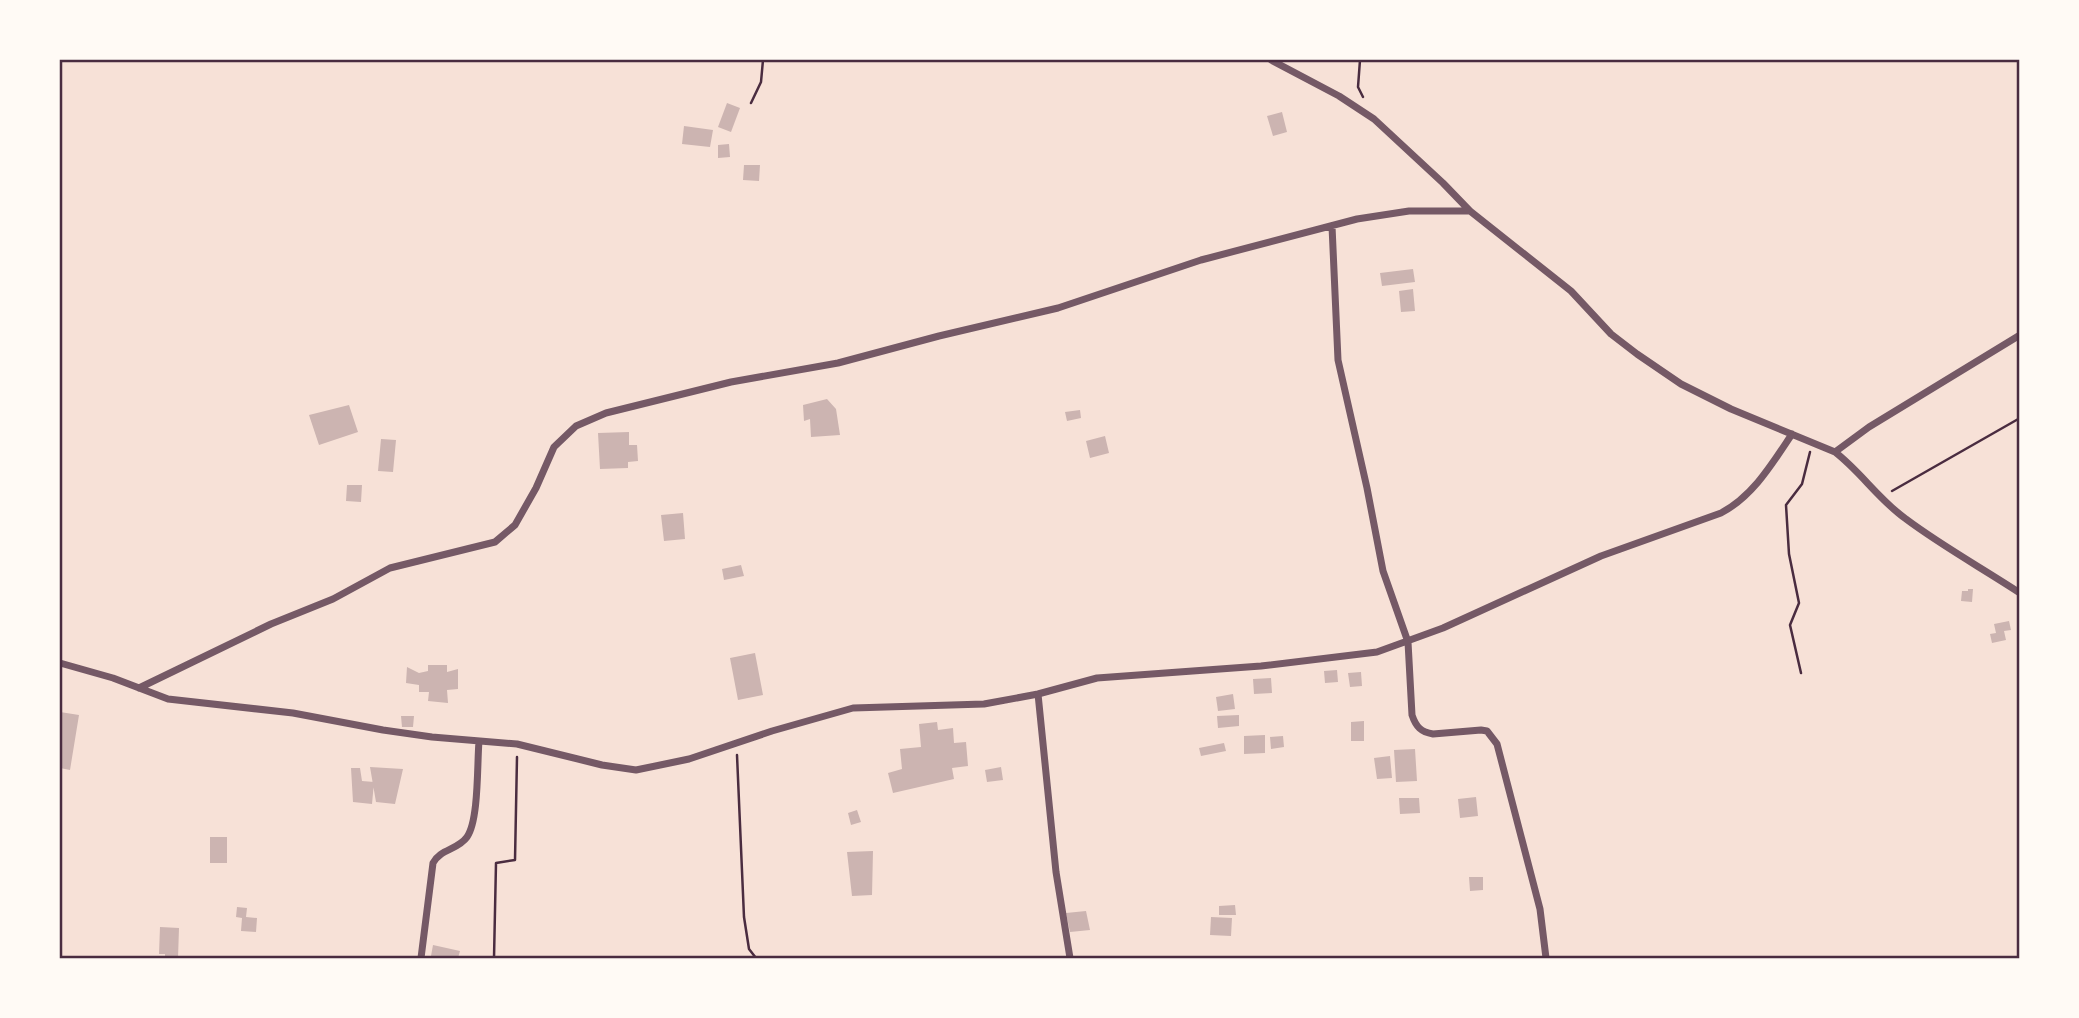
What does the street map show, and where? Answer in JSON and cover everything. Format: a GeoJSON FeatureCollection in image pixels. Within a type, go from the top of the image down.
{"type":"FeatureCollection","features":[{"type":"Feature","properties":{"kind":"street"},"geometry":{"type":"LineString","coordinates":[[1271,60],[1329,90],[1374,119],[1470,211],[1571,291],[1611,334],[1637,354],[1681,384],[1731,409],[1835,452],[1881,499],[1905,519],[2020,593]]}},
{"type":"Feature","properties":{"kind":"street"},"geometry":{"type":"LineString","coordinates":[[139,688],[271,624],[333,599],[390,568],[495,542],[515,525],[536,488],[554,447],[576,426],[590,419],[683,393],[838,363],[939,335],[1058,308],[1202,260],[1381,214],[1470,211]]}},
{"type":"Feature","properties":{"kind":"street"},"geometry":{"type":"LineString","coordinates":[[1332,226],[1338,360],[1383,571],[1408,642],[1411,704],[1415,724],[1420,730],[1433,734],[1487,731],[1497,744],[1540,909],[1546,958]]}},
{"type":"Feature","properties":{"kind":"street"},"geometry":{"type":"LineString","coordinates":[[1835,452],[1869,427],[2020,335]]}},
{"type":"Feature","properties":{"kind":"street"},"geometry":{"type":"LineString","coordinates":[[60,663],[168,699],[293,713],[383,730],[517,744],[601,765],[636,770],[689,759],[853,708],[984,704],[1038,694],[1097,678],[1248,667],[1377,652],[1408,642],[1601,556],[1703,520],[1736,505],[1749,492],[1792,434]]}},
{"type":"Feature","properties":{"kind":"street"},"geometry":{"type":"LineString","coordinates":[[1038,694],[1056,872],[1070,958]]}},
{"type":"Feature","properties":{"kind":"street"},"geometry":{"type":"LineString","coordinates":[[421,958],[433,863],[439,855],[460,845],[473,825],[479,741]]}},
{"type":"Feature","properties":{"kind":"path"},"geometry":{"type":"LineString","coordinates":[[751,103],[761,82],[762,60]]}},
{"type":"Feature","properties":{"kind":"path"},"geometry":{"type":"LineString","coordinates":[[1360,60],[1358,88],[1363,98]]}},
{"type":"Feature","properties":{"kind":"path"},"geometry":{"type":"LineString","coordinates":[[1881,499],[1901,484],[2020,418]]}},
{"type":"Feature","properties":{"kind":"path"},"geometry":{"type":"LineString","coordinates":[[1801,673],[1790,625],[1799,603],[1789,554],[1786,505],[1802,484],[1813,441]]}},
{"type":"Feature","properties":{"kind":"path"},"geometry":{"type":"LineString","coordinates":[[494,958],[496,863],[515,860],[517,744]]}},
{"type":"Feature","properties":{"kind":"path"},"geometry":{"type":"LineString","coordinates":[[736,745],[744,917],[749,948],[756,958]]}},
{"type":"Feature","properties":{"kind":"path"},"geometry":{"type":"LineString","coordinates":[[927,958],[937,958]]}},
{"type":"Feature","properties":{"kind":"building"},"geometry":{"type":"Polygon","coordinates":[[[727,103],[740,108],[731,132],[718,127],[727,103]]]}},
{"type":"Feature","properties":{"kind":"building"},"geometry":{"type":"Polygon","coordinates":[[[1282,112],[1287,132],[1273,136],[1267,116],[1282,112]]]}},
{"type":"Feature","properties":{"kind":"building"},"geometry":{"type":"Polygon","coordinates":[[[684,126],[713,130],[710,147],[682,144],[684,126]]]}},
{"type":"Feature","properties":{"kind":"building"},"geometry":{"type":"Polygon","coordinates":[[[729,144],[730,157],[718,158],[718,145],[729,144]]]}},
{"type":"Feature","properties":{"kind":"building"},"geometry":{"type":"Polygon","coordinates":[[[744,165],[760,165],[759,181],[743,180],[744,165]]]}},
{"type":"Feature","properties":{"kind":"building"},"geometry":{"type":"Polygon","coordinates":[[[1413,269],[1415,282],[1382,286],[1380,273],[1413,269]]]}},
{"type":"Feature","properties":{"kind":"building"},"geometry":{"type":"Polygon","coordinates":[[[1413,289],[1415,311],[1401,312],[1399,291],[1413,289]]]}},
{"type":"Feature","properties":{"kind":"building"},"geometry":{"type":"Polygon","coordinates":[[[827,399],[836,409],[840,435],[811,437],[810,419],[804,421],[803,405],[827,399]]]}},
{"type":"Feature","properties":{"kind":"building"},"geometry":{"type":"Polygon","coordinates":[[[349,405],[358,432],[319,445],[309,415],[349,405]]]}},
{"type":"Feature","properties":{"kind":"building"},"geometry":{"type":"Polygon","coordinates":[[[1080,410],[1081,418],[1067,421],[1065,412],[1080,410]]]}},
{"type":"Feature","properties":{"kind":"building"},"geometry":{"type":"Polygon","coordinates":[[[629,432],[629,445],[637,445],[638,461],[628,462],[628,468],[600,469],[598,433],[629,432]]]}},
{"type":"Feature","properties":{"kind":"building"},"geometry":{"type":"Polygon","coordinates":[[[1105,436],[1109,453],[1090,458],[1086,441],[1105,436]]]}},
{"type":"Feature","properties":{"kind":"building"},"geometry":{"type":"Polygon","coordinates":[[[381,439],[396,440],[393,472],[378,471],[381,439]]]}},
{"type":"Feature","properties":{"kind":"building"},"geometry":{"type":"Polygon","coordinates":[[[347,485],[362,485],[361,502],[346,501],[347,485]]]}},
{"type":"Feature","properties":{"kind":"building"},"geometry":{"type":"Polygon","coordinates":[[[683,513],[685,539],[664,541],[661,515],[683,513]]]}},
{"type":"Feature","properties":{"kind":"building"},"geometry":{"type":"Polygon","coordinates":[[[741,565],[744,576],[724,580],[722,569],[741,565]]]}},
{"type":"Feature","properties":{"kind":"building"},"geometry":{"type":"Polygon","coordinates":[[[1973,589],[1972,602],[1961,601],[1962,591],[1973,589]]]}},
{"type":"Feature","properties":{"kind":"building"},"geometry":{"type":"Polygon","coordinates":[[[2009,621],[2011,630],[2004,631],[2006,640],[1992,643],[1990,634],[1996,633],[1994,624],[2009,621]]]}},
{"type":"Feature","properties":{"kind":"building"},"geometry":{"type":"Polygon","coordinates":[[[755,653],[763,695],[738,700],[730,658],[755,653]]]}},
{"type":"Feature","properties":{"kind":"building"},"geometry":{"type":"Polygon","coordinates":[[[428,665],[447,665],[447,672],[458,669],[458,689],[447,690],[448,703],[428,701],[429,692],[419,692],[419,685],[406,683],[407,667],[419,673],[428,671],[428,665]]]}},
{"type":"Feature","properties":{"kind":"building"},"geometry":{"type":"Polygon","coordinates":[[[1337,670],[1338,682],[1325,683],[1324,671],[1337,670]]]}},
{"type":"Feature","properties":{"kind":"building"},"geometry":{"type":"Polygon","coordinates":[[[1361,672],[1362,686],[1350,687],[1348,673],[1361,672]]]}},
{"type":"Feature","properties":{"kind":"building"},"geometry":{"type":"Polygon","coordinates":[[[1271,678],[1272,693],[1254,694],[1253,679],[1271,678]]]}},
{"type":"Feature","properties":{"kind":"building"},"geometry":{"type":"Polygon","coordinates":[[[1233,694],[1235,709],[1218,711],[1216,697],[1233,694]]]}},
{"type":"Feature","properties":{"kind":"building"},"geometry":{"type":"Polygon","coordinates":[[[60,712],[79,715],[70,770],[60,768],[60,712]]]}},
{"type":"Feature","properties":{"kind":"building"},"geometry":{"type":"Polygon","coordinates":[[[1239,715],[1239,726],[1218,728],[1217,716],[1239,715]]]}},
{"type":"Feature","properties":{"kind":"building"},"geometry":{"type":"Polygon","coordinates":[[[401,716],[414,716],[413,727],[402,727],[401,716]]]}},
{"type":"Feature","properties":{"kind":"building"},"geometry":{"type":"Polygon","coordinates":[[[1364,721],[1364,741],[1351,741],[1351,722],[1364,721]]]}},
{"type":"Feature","properties":{"kind":"building"},"geometry":{"type":"Polygon","coordinates":[[[937,722],[938,730],[953,728],[954,743],[966,742],[968,766],[952,768],[954,779],[893,793],[888,773],[902,769],[900,749],[921,747],[919,724],[937,722]]]}},
{"type":"Feature","properties":{"kind":"building"},"geometry":{"type":"Polygon","coordinates":[[[1265,735],[1265,753],[1244,754],[1244,736],[1265,735]]]}},
{"type":"Feature","properties":{"kind":"building"},"geometry":{"type":"Polygon","coordinates":[[[1283,736],[1284,747],[1271,749],[1270,737],[1283,736]]]}},
{"type":"Feature","properties":{"kind":"building"},"geometry":{"type":"Polygon","coordinates":[[[1224,743],[1226,751],[1201,756],[1199,748],[1224,743]]]}},
{"type":"Feature","properties":{"kind":"building"},"geometry":{"type":"Polygon","coordinates":[[[1415,749],[1417,781],[1396,782],[1394,750],[1415,749]]]}},
{"type":"Feature","properties":{"kind":"building"},"geometry":{"type":"Polygon","coordinates":[[[1390,756],[1392,778],[1377,779],[1374,758],[1390,756]]]}},
{"type":"Feature","properties":{"kind":"building"},"geometry":{"type":"Polygon","coordinates":[[[370,767],[403,769],[395,804],[376,802],[370,767]]]}},
{"type":"Feature","properties":{"kind":"building"},"geometry":{"type":"Polygon","coordinates":[[[1001,767],[1003,780],[987,782],[985,770],[1001,767]]]}},
{"type":"Feature","properties":{"kind":"building"},"geometry":{"type":"Polygon","coordinates":[[[351,768],[360,768],[362,781],[374,782],[372,804],[353,802],[351,768]]]}},
{"type":"Feature","properties":{"kind":"building"},"geometry":{"type":"Polygon","coordinates":[[[1476,797],[1478,816],[1460,818],[1458,799],[1476,797]]]}},
{"type":"Feature","properties":{"kind":"building"},"geometry":{"type":"Polygon","coordinates":[[[1399,798],[1419,798],[1420,813],[1400,814],[1399,798]]]}},
{"type":"Feature","properties":{"kind":"building"},"geometry":{"type":"Polygon","coordinates":[[[857,810],[861,822],[851,825],[848,813],[857,810]]]}},
{"type":"Feature","properties":{"kind":"building"},"geometry":{"type":"Polygon","coordinates":[[[210,837],[227,837],[227,863],[210,863],[210,837]]]}},
{"type":"Feature","properties":{"kind":"building"},"geometry":{"type":"Polygon","coordinates":[[[873,851],[872,895],[852,896],[847,852],[873,851]]]}},
{"type":"Feature","properties":{"kind":"building"},"geometry":{"type":"Polygon","coordinates":[[[1469,877],[1483,877],[1483,890],[1470,891],[1469,877]]]}},
{"type":"Feature","properties":{"kind":"building"},"geometry":{"type":"Polygon","coordinates":[[[1235,905],[1236,915],[1219,915],[1219,906],[1235,905]]]}},
{"type":"Feature","properties":{"kind":"building"},"geometry":{"type":"Polygon","coordinates":[[[237,907],[247,908],[246,917],[257,918],[256,932],[241,931],[242,918],[236,917],[237,907]]]}},
{"type":"Feature","properties":{"kind":"building"},"geometry":{"type":"Polygon","coordinates":[[[1086,911],[1090,930],[1070,932],[1066,913],[1086,911]]]}},
{"type":"Feature","properties":{"kind":"building"},"geometry":{"type":"Polygon","coordinates":[[[1211,917],[1232,918],[1231,936],[1210,935],[1211,917]]]}},
{"type":"Feature","properties":{"kind":"building"},"geometry":{"type":"Polygon","coordinates":[[[160,927],[179,928],[178,958],[165,958],[165,954],[159,954],[160,927]]]}},
{"type":"Feature","properties":{"kind":"building"},"geometry":{"type":"Polygon","coordinates":[[[433,945],[460,951],[458,958],[431,956],[433,945]]]}}]}
